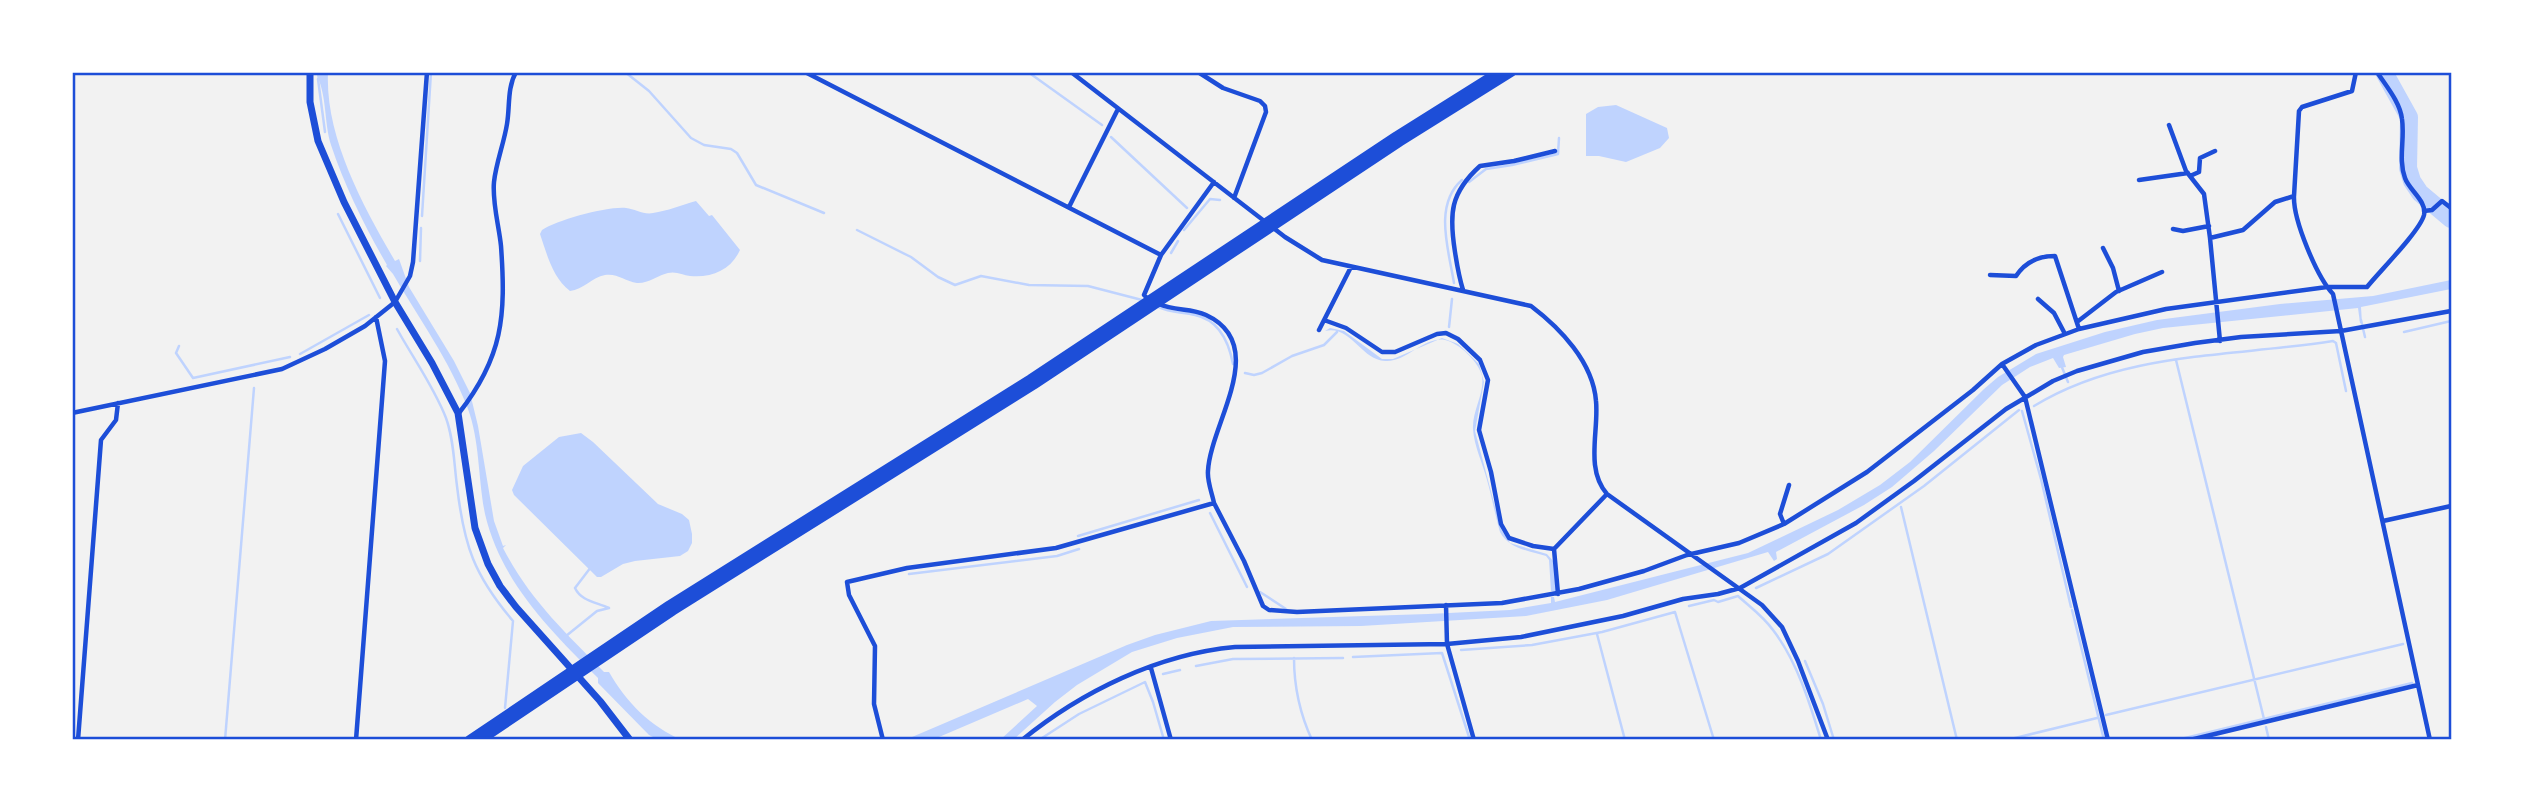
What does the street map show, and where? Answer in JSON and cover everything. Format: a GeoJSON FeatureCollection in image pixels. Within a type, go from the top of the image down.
{"type":"FeatureCollection","features":[{"type":"Feature","properties":{"kind":"highway"},"geometry":{"type":"LineString","coordinates":[[469,740],[1114,328],[1498,72]]}},
{"type":"Feature","properties":{"kind":"highway"},"geometry":{"type":"LineString","coordinates":[[1398,139],[1512,72]]}},
{"type":"Feature","properties":{"kind":"highway"},"geometry":{"type":"LineString","coordinates":[[481,740],[613,648]]}},
{"type":"Feature","properties":{"kind":"main road"},"geometry":{"type":"LineString","coordinates":[[310,72],[310,102],[318,141],[344,202],[395,303],[432,363],[458,414],[475,528],[488,564],[516,607],[600,701],[630,740]]}},
{"type":"Feature","properties":{"kind":"street"},"geometry":{"type":"LineString","coordinates":[[72,413],[282,369],[326,349],[395,303],[410,276],[413,262],[427,72]]}},
{"type":"Feature","properties":{"kind":"street"},"geometry":{"type":"LineString","coordinates":[[458,414],[483,380],[500,330],[503,308],[501,247],[494,182],[508,122],[511,80],[516,72]]}},
{"type":"Feature","properties":{"kind":"street"},"geometry":{"type":"LineString","coordinates":[[805,72],[1161,255]]}},
{"type":"Feature","properties":{"kind":"street"},"geometry":{"type":"LineString","coordinates":[[1071,72],[1285,237],[1322,260],[1531,306],[1553,324],[1576,352],[1590,376],[1596,400],[1596,473],[1601,487],[1762,605],[1782,627],[1828,740]]}},
{"type":"Feature","properties":{"kind":"street"},"geometry":{"type":"LineString","coordinates":[[1198,72],[1223,88],[1260,101],[1265,106],[1266,112],[1234,198]]}},
{"type":"Feature","properties":{"kind":"street"},"geometry":{"type":"LineString","coordinates":[[2356,72],[2353,91],[2302,107],[2299,111],[2295,211],[2308,248],[2333,294],[2430,740]]}},
{"type":"Feature","properties":{"kind":"street"},"geometry":{"type":"LineString","coordinates":[[1214,182],[1161,255],[1144,295],[1165,307],[1206,315],[1222,326],[1233,339],[1236,355],[1232,389],[1213,446],[1208,472],[1214,503],[1265,609],[1314,612],[1502,603],[1558,594],[1644,571],[1694,554],[1739,543],[1784,524],[1867,472],[1973,390],[2002,364],[2036,345],[2065,334],[2166,309],[2327,287],[2367,287],[2419,226],[2424,211],[2421,202],[2407,185],[2402,169],[2403,125],[2400,110],[2377,72]]}},
{"type":"Feature","properties":{"kind":"street"},"geometry":{"type":"LineString","coordinates":[[1069,207],[1118,109]]}},
{"type":"Feature","properties":{"kind":"street"},"geometry":{"type":"LineString","coordinates":[[2169,125],[2181,161],[2204,194],[2220,341]]}},
{"type":"Feature","properties":{"kind":"street"},"geometry":{"type":"LineString","coordinates":[[1463,290],[1451,218],[1462,186],[1479,166],[1555,151]]}},
{"type":"Feature","properties":{"kind":"street"},"geometry":{"type":"LineString","coordinates":[[2139,180],[2199,172],[2200,158],[2215,151]]}},
{"type":"Feature","properties":{"kind":"street"},"geometry":{"type":"LineString","coordinates":[[2210,238],[2243,230],[2275,202],[2294,196]]}},
{"type":"Feature","properties":{"kind":"street"},"geometry":{"type":"LineString","coordinates":[[2424,211],[2432,210],[2442,201],[2451,208]]}},
{"type":"Feature","properties":{"kind":"street"},"geometry":{"type":"LineString","coordinates":[[2173,229],[2183,231],[2208,226]]}},
{"type":"Feature","properties":{"kind":"street"},"geometry":{"type":"LineString","coordinates":[[2103,248],[2113,268],[2119,291]]}},
{"type":"Feature","properties":{"kind":"street"},"geometry":{"type":"LineString","coordinates":[[1990,275],[2016,276],[2033,260],[2055,257],[2079,329]]}},
{"type":"Feature","properties":{"kind":"street"},"geometry":{"type":"LineString","coordinates":[[1319,330],[1351,267]]}},
{"type":"Feature","properties":{"kind":"street"},"geometry":{"type":"LineString","coordinates":[[2077,322],[2119,291],[2162,272]]}},
{"type":"Feature","properties":{"kind":"street"},"geometry":{"type":"LineString","coordinates":[[2038,299],[2054,313],[2065,334]]}},
{"type":"Feature","properties":{"kind":"street"},"geometry":{"type":"LineString","coordinates":[[1022,740],[1095,692],[1151,668],[1200,652],[1235,647],[1447,644],[1521,637],[1740,588],[1856,523],[1986,423],[2053,381],[2105,361],[2143,352],[2340,328],[2451,311]]}},
{"type":"Feature","properties":{"kind":"street"},"geometry":{"type":"LineString","coordinates":[[356,740],[385,361],[376,317]]}},
{"type":"Feature","properties":{"kind":"street"},"geometry":{"type":"LineString","coordinates":[[1324,320],[1346,328],[1382,352],[1395,352],[1433,335],[1446,333],[1480,360],[1488,380],[1479,430],[1502,524],[1509,538],[1533,546],[1554,548]]}},
{"type":"Feature","properties":{"kind":"street"},"geometry":{"type":"LineString","coordinates":[[2002,364],[2025,397],[2108,740]]}},
{"type":"Feature","properties":{"kind":"street"},"geometry":{"type":"LineString","coordinates":[[78,740],[101,440],[116,420],[118,403]]}},
{"type":"Feature","properties":{"kind":"street"},"geometry":{"type":"LineString","coordinates":[[1784,524],[1780,514],[1789,485]]}},
{"type":"Feature","properties":{"kind":"street"},"geometry":{"type":"LineString","coordinates":[[1558,594],[1554,548],[1607,494]]}},
{"type":"Feature","properties":{"kind":"street"},"geometry":{"type":"LineString","coordinates":[[883,740],[874,704],[875,646],[849,595],[847,582],[907,568],[1056,548],[1092,540],[1214,503]]}},
{"type":"Feature","properties":{"kind":"street"},"geometry":{"type":"LineString","coordinates":[[2384,521],[2451,506]]}},
{"type":"Feature","properties":{"kind":"street"},"geometry":{"type":"LineString","coordinates":[[1446,605],[1447,644],[1474,740]]}},
{"type":"Feature","properties":{"kind":"street"},"geometry":{"type":"LineString","coordinates":[[1151,668],[1171,740]]}},
{"type":"Feature","properties":{"kind":"street"},"geometry":{"type":"LineString","coordinates":[[2190,740],[2418,685]]}},
{"type":"Feature","properties":{"kind":"water"},"geometry":{"type":"Polygon","coordinates":[[[318,72],[328,72],[329,97],[339,146],[359,194],[395,261],[399,259],[409,287],[470,393],[494,521],[513,567],[536,599],[604,672],[609,672],[640,712],[660,728],[682,740],[659,740],[649,735],[545,623],[503,562],[492,539],[485,514],[475,434],[468,409],[443,357],[386,266],[349,191],[331,145],[318,72]]]}},
{"type":"Feature","properties":{"kind":"water"},"geometry":{"type":"Polygon","coordinates":[[[1616,105],[1667,128],[1669,138],[1660,148],[1626,162],[1586,156],[1586,114],[1598,107],[1616,105]]]}},
{"type":"Feature","properties":{"kind":"water"},"geometry":{"type":"Polygon","coordinates":[[[696,201],[709,216],[712,215],[740,250],[726,268],[706,276],[671,273],[637,283],[605,275],[570,291],[554,272],[540,234],[542,230],[559,222],[595,211],[626,208],[650,213],[696,201]]]}},
{"type":"Feature","properties":{"kind":"water"},"geometry":{"type":"Polygon","coordinates":[[[2451,280],[2451,289],[2361,307],[2362,323],[2358,308],[2163,328],[2064,355],[2066,367],[2059,368],[2053,358],[2030,367],[2002,385],[1934,451],[1892,487],[1776,552],[1777,559],[1774,561],[1768,552],[1607,600],[1526,616],[1361,626],[1233,627],[1177,638],[1132,652],[1077,685],[1013,740],[1000,740],[1037,706],[1028,699],[932,740],[905,740],[1127,645],[1211,621],[1510,610],[1551,603],[1551,597],[1554,597],[1555,602],[1748,553],[1838,510],[1880,485],[1910,462],[1998,377],[2036,354],[2105,332],[2157,320],[2280,304],[2373,296],[2451,280]]]}},
{"type":"Feature","properties":{"kind":"water"},"geometry":{"type":"Polygon","coordinates":[[[1330,328],[1344,331],[1382,359],[1393,359],[1416,349],[1393,361],[1385,361],[1369,355],[1342,333],[1325,331],[1330,328]]]}},
{"type":"Feature","properties":{"kind":"water"},"geometry":{"type":"Polygon","coordinates":[[[1442,338],[1458,344],[1479,364],[1484,382],[1475,431],[1501,529],[1510,543],[1500,532],[1474,435],[1473,422],[1482,376],[1473,359],[1450,342],[1438,340],[1442,338]]]}},
{"type":"Feature","properties":{"kind":"water"},"geometry":{"type":"Polygon","coordinates":[[[581,433],[658,504],[682,514],[689,520],[692,543],[688,551],[680,556],[623,564],[597,577],[514,495],[512,490],[523,466],[559,437],[581,433]]]}},
{"type":"Feature","properties":{"kind":"water"},"geometry":{"type":"Polygon","coordinates":[[[1510,543],[1547,554],[1554,562],[1556,592],[1551,591],[1549,560],[1546,556],[1510,543]]]}},
{"type":"Feature","properties":{"kind":"waterway"},"geometry":{"type":"LineString","coordinates":[[322,72],[318,79],[325,132]]}},
{"type":"Feature","properties":{"kind":"waterway"},"geometry":{"type":"LineString","coordinates":[[422,216],[431,72]]}},
{"type":"Feature","properties":{"kind":"waterway"},"geometry":{"type":"LineString","coordinates":[[625,72],[649,91],[691,138],[704,145],[731,149],[737,153],[756,185],[824,213]]}},
{"type":"Feature","properties":{"kind":"waterway"},"geometry":{"type":"LineString","coordinates":[[1028,72],[1102,125]]}},
{"type":"Feature","properties":{"kind":"waterway"},"geometry":{"type":"LineString","coordinates":[[2384,72],[2409,117],[2408,168],[2412,181],[2420,193],[2451,219]]}},
{"type":"Feature","properties":{"kind":"waterway"},"geometry":{"type":"LineString","coordinates":[[1111,137],[1187,208]]}},
{"type":"Feature","properties":{"kind":"waterway"},"geometry":{"type":"LineString","coordinates":[[1469,182],[1486,169],[1558,154],[1559,138]]}},
{"type":"Feature","properties":{"kind":"waterway"},"geometry":{"type":"LineString","coordinates":[[1454,283],[1445,215],[1453,190],[1462,180]]}},
{"type":"Feature","properties":{"kind":"waterway"},"geometry":{"type":"LineString","coordinates":[[1184,230],[1210,199],[1220,200]]}},
{"type":"Feature","properties":{"kind":"waterway"},"geometry":{"type":"LineString","coordinates":[[338,214],[380,298]]}},
{"type":"Feature","properties":{"kind":"waterway"},"geometry":{"type":"LineString","coordinates":[[420,261],[421,228]]}},
{"type":"Feature","properties":{"kind":"waterway"},"geometry":{"type":"LineString","coordinates":[[857,230],[911,257],[938,277],[955,285],[981,276],[1029,285],[1088,286],[1142,300]]}},
{"type":"Feature","properties":{"kind":"waterway"},"geometry":{"type":"LineString","coordinates":[[1171,253],[1178,241]]}},
{"type":"Feature","properties":{"kind":"waterway"},"geometry":{"type":"LineString","coordinates":[[1449,327],[1452,299]]}},
{"type":"Feature","properties":{"kind":"waterway"},"geometry":{"type":"LineString","coordinates":[[1158,307],[1195,315],[1217,327],[1226,341],[1233,364]]}},
{"type":"Feature","properties":{"kind":"waterway"},"geometry":{"type":"LineString","coordinates":[[300,354],[369,315]]}},
{"type":"Feature","properties":{"kind":"waterway"},"geometry":{"type":"LineString","coordinates":[[2361,320],[2365,337]]}},
{"type":"Feature","properties":{"kind":"waterway"},"geometry":{"type":"LineString","coordinates":[[2404,332],[2451,321]]}},
{"type":"Feature","properties":{"kind":"waterway"},"geometry":{"type":"LineString","coordinates":[[397,329],[441,406],[449,426],[463,526],[473,559],[489,589],[513,621],[505,708]]}},
{"type":"Feature","properties":{"kind":"waterway"},"geometry":{"type":"LineString","coordinates":[[1245,373],[1262,373],[1292,356],[1324,345],[1337,332]]}},
{"type":"Feature","properties":{"kind":"waterway"},"geometry":{"type":"LineString","coordinates":[[2034,406],[2069,388],[2142,365],[2333,341],[2336,343],[2346,391]]}},
{"type":"Feature","properties":{"kind":"waterway"},"geometry":{"type":"LineString","coordinates":[[179,346],[176,353],[193,378],[290,357]]}},
{"type":"Feature","properties":{"kind":"waterway"},"geometry":{"type":"LineString","coordinates":[[2176,360],[2264,719]]}},
{"type":"Feature","properties":{"kind":"waterway"},"geometry":{"type":"LineString","coordinates":[[2061,365],[2068,382]]}},
{"type":"Feature","properties":{"kind":"waterway"},"geometry":{"type":"LineString","coordinates":[[225,740],[254,388]]}},
{"type":"Feature","properties":{"kind":"waterway"},"geometry":{"type":"LineString","coordinates":[[1756,588],[1828,554],[1924,486],[2019,410]]}},
{"type":"Feature","properties":{"kind":"waterway"},"geometry":{"type":"LineString","coordinates":[[2022,411],[2071,607]]}},
{"type":"Feature","properties":{"kind":"waterway"},"geometry":{"type":"LineString","coordinates":[[1078,536],[1199,500]]}},
{"type":"Feature","properties":{"kind":"waterway"},"geometry":{"type":"LineString","coordinates":[[1901,507],[1957,740]]}},
{"type":"Feature","properties":{"kind":"waterway"},"geometry":{"type":"LineString","coordinates":[[1210,513],[1247,587]]}},
{"type":"Feature","properties":{"kind":"waterway"},"geometry":{"type":"LineString","coordinates":[[909,574],[1057,556],[1079,549]]}},
{"type":"Feature","properties":{"kind":"waterway"},"geometry":{"type":"LineString","coordinates":[[566,636],[597,611],[609,608],[585,598],[575,588],[591,567]]}},
{"type":"Feature","properties":{"kind":"waterway"},"geometry":{"type":"LineString","coordinates":[[1260,592],[1286,609]]}},
{"type":"Feature","properties":{"kind":"waterway"},"geometry":{"type":"LineString","coordinates":[[1689,606],[1738,596],[1765,620],[1782,642],[1796,669],[1821,740]]}},
{"type":"Feature","properties":{"kind":"waterway"},"geometry":{"type":"LineString","coordinates":[[2072,610],[2104,740]]}},
{"type":"Feature","properties":{"kind":"waterway"},"geometry":{"type":"LineString","coordinates":[[1461,650],[1532,645],[1602,632],[1675,612],[1714,740]]}},
{"type":"Feature","properties":{"kind":"waterway"},"geometry":{"type":"LineString","coordinates":[[1597,634],[1625,740]]}},
{"type":"Feature","properties":{"kind":"waterway"},"geometry":{"type":"LineString","coordinates":[[2106,715],[2403,644]]}},
{"type":"Feature","properties":{"kind":"waterway"},"geometry":{"type":"LineString","coordinates":[[1353,657],[1442,653],[1470,740]]}},
{"type":"Feature","properties":{"kind":"waterway"},"geometry":{"type":"LineString","coordinates":[[1294,658],[1298,700],[1312,740]]}},
{"type":"Feature","properties":{"kind":"waterway"},"geometry":{"type":"LineString","coordinates":[[1196,666],[1233,659],[1343,658]]}},
{"type":"Feature","properties":{"kind":"waterway"},"geometry":{"type":"LineString","coordinates":[[1805,661],[1834,740]]}},
{"type":"Feature","properties":{"kind":"waterway"},"geometry":{"type":"LineString","coordinates":[[1163,674],[1180,670]]}},
{"type":"Feature","properties":{"kind":"waterway"},"geometry":{"type":"LineString","coordinates":[[1039,740],[1079,714],[1145,682],[1164,740]]}},
{"type":"Feature","properties":{"kind":"waterway"},"geometry":{"type":"LineString","coordinates":[[2177,740],[2412,683]]}},
{"type":"Feature","properties":{"kind":"waterway"},"geometry":{"type":"LineString","coordinates":[[2007,740],[2097,718]]}},
{"type":"Feature","properties":{"kind":"waterway"},"geometry":{"type":"LineString","coordinates":[[2266,727],[2269,740]]}}]}
